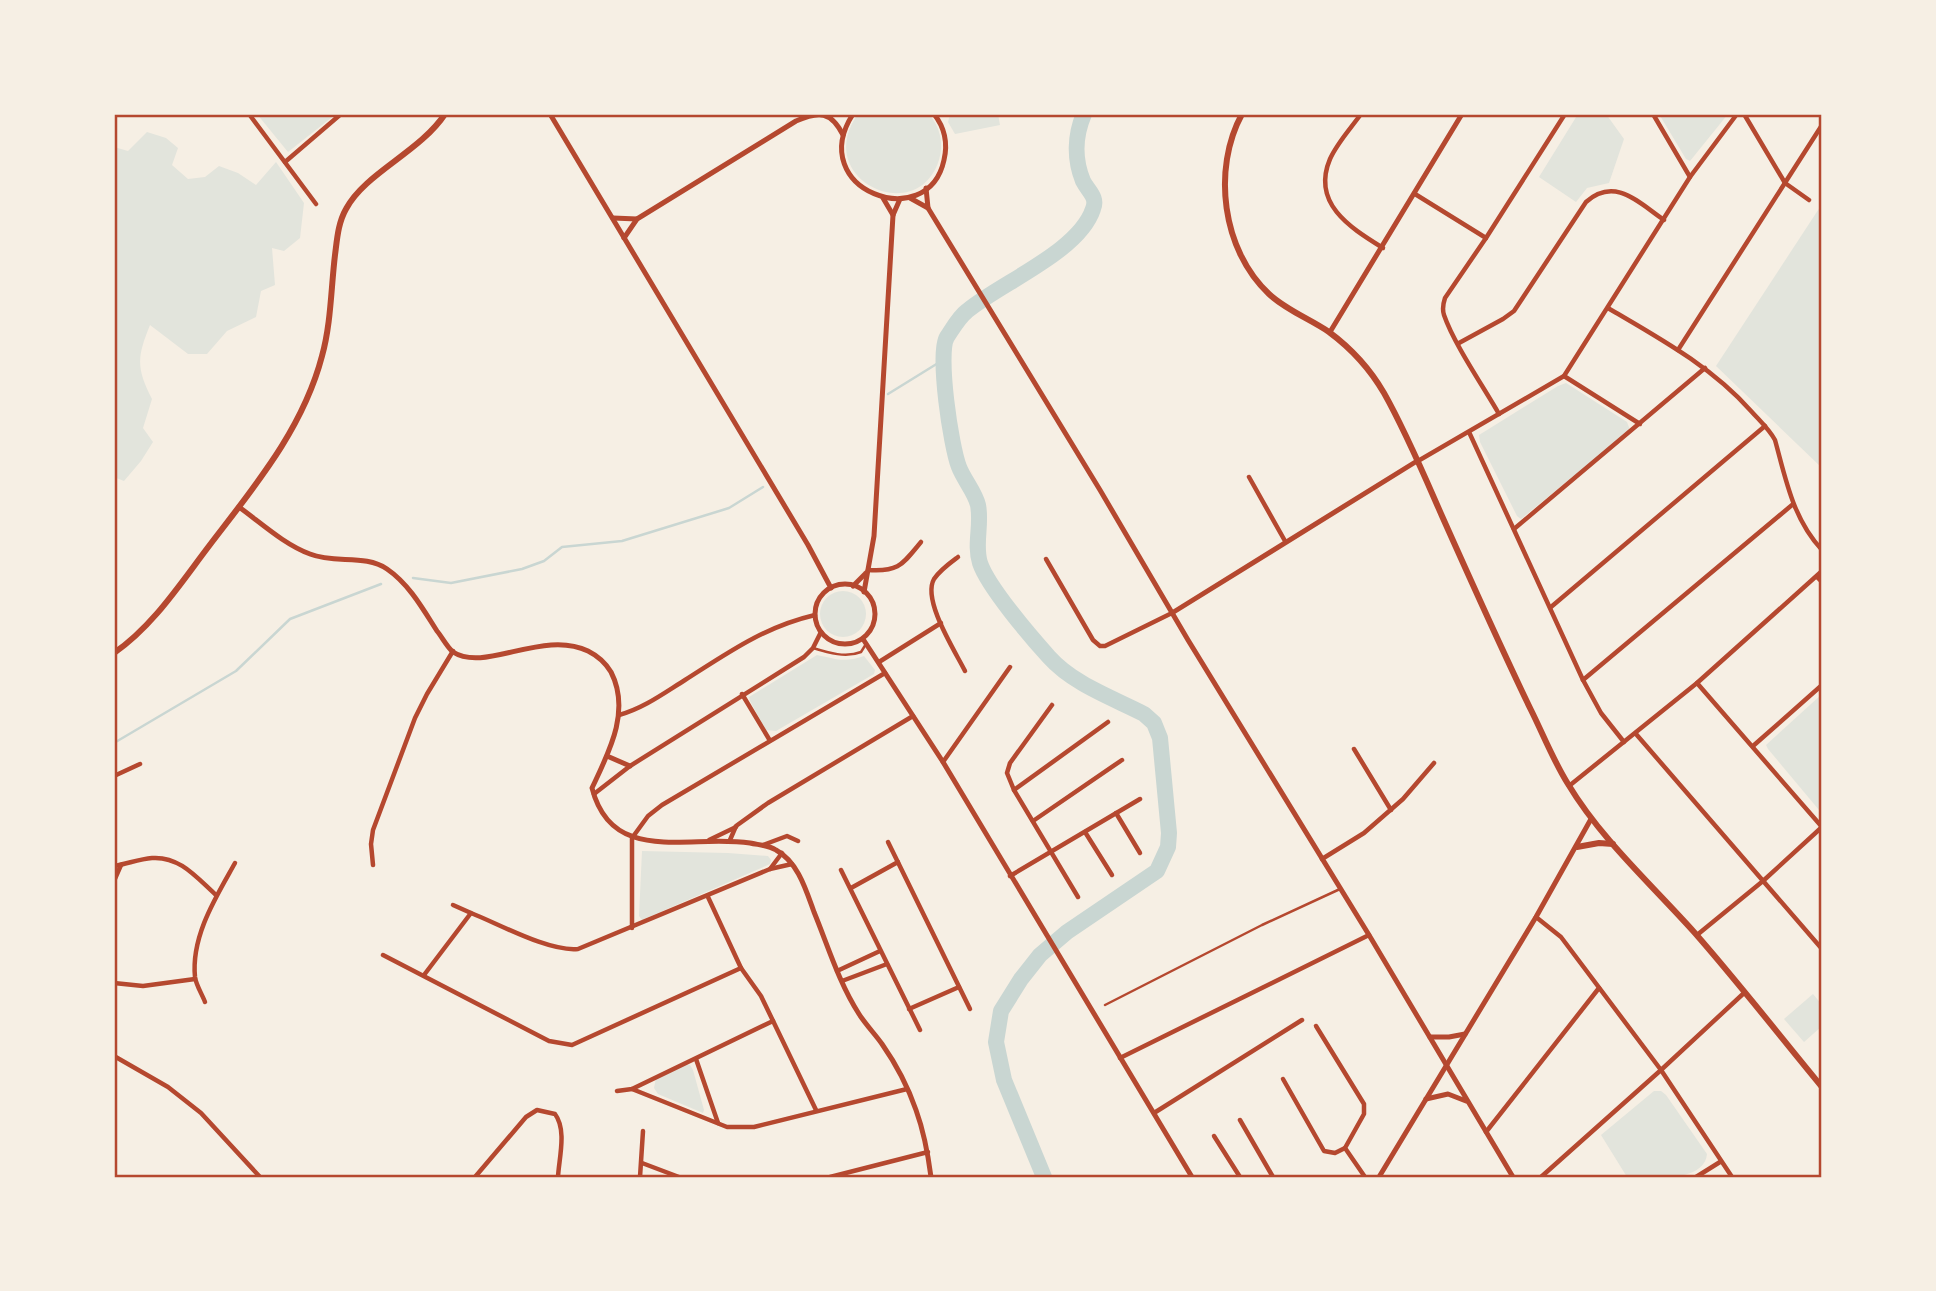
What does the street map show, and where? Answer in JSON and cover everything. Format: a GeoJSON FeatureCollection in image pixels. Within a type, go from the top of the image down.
{"type":"FeatureCollection","features":[{"type":"Feature","properties":{"kind":"main road"},"geometry":{"type":"LineString","coordinates":[[114,653],[147,626],[239,508],[293,429],[308,400],[323,353],[338,230],[345,209],[358,192],[429,134],[445,114]]}},
{"type":"Feature","properties":{"kind":"main road"},"geometry":{"type":"LineString","coordinates":[[1242,114],[1231,138],[1225,178],[1228,216],[1234,237],[1258,283],[1271,296],[1329,332],[1371,372],[1386,396],[1496,638],[1569,786],[1591,819],[1697,935],[1822,1087]]}},
{"type":"Feature","properties":{"kind":"main road"},"geometry":{"type":"LineString","coordinates":[[1577,847],[1599,843],[1614,844]]}},
{"type":"Feature","properties":{"kind":"street"},"geometry":{"type":"LineString","coordinates":[[249,114],[316,204]]}},
{"type":"Feature","properties":{"kind":"street"},"geometry":{"type":"LineString","coordinates":[[285,162],[341,114]]}},
{"type":"Feature","properties":{"kind":"street"},"geometry":{"type":"LineString","coordinates":[[550,114],[808,545],[831,588]]}},
{"type":"Feature","properties":{"kind":"street"},"geometry":{"type":"LineString","coordinates":[[796,121],[802,114]]}},
{"type":"Feature","properties":{"kind":"street"},"geometry":{"type":"LineString","coordinates":[[853,114],[843,135],[843,155],[849,173],[864,189],[883,198],[900,199],[926,188],[940,171],[946,150],[945,135],[934,114]]}},
{"type":"Feature","properties":{"kind":"street"},"geometry":{"type":"LineString","coordinates":[[1361,114],[1331,158],[1327,170],[1327,193],[1333,208],[1349,227],[1383,248]]}},
{"type":"Feature","properties":{"kind":"street"},"geometry":{"type":"LineString","coordinates":[[1329,332],[1383,248],[1462,114]]}},
{"type":"Feature","properties":{"kind":"street"},"geometry":{"type":"LineString","coordinates":[[1499,414],[1459,343],[1444,314],[1443,306],[1445,298],[1564,114]]}},
{"type":"Feature","properties":{"kind":"street"},"geometry":{"type":"LineString","coordinates":[[1653,114],[1690,177]]}},
{"type":"Feature","properties":{"kind":"street"},"geometry":{"type":"LineString","coordinates":[[1046,559],[1093,640],[1100,646],[1105,646],[1172,613],[1417,461],[1564,376],[1690,177],[1737,114]]}},
{"type":"Feature","properties":{"kind":"street"},"geometry":{"type":"LineString","coordinates":[[1744,114],[1785,183],[1809,200]]}},
{"type":"Feature","properties":{"kind":"street"},"geometry":{"type":"LineString","coordinates":[[624,238],[637,219],[796,121],[815,115],[828,117],[834,120],[843,135]]}},
{"type":"Feature","properties":{"kind":"street"},"geometry":{"type":"LineString","coordinates":[[1678,350],[1822,125]]}},
{"type":"Feature","properties":{"kind":"street"},"geometry":{"type":"LineString","coordinates":[[926,188],[928,208],[1341,888],[1513,1177]]}},
{"type":"Feature","properties":{"kind":"street"},"geometry":{"type":"LineString","coordinates":[[1459,343],[1514,311],[1586,202],[1594,195],[1609,190],[1622,192],[1664,220]]}},
{"type":"Feature","properties":{"kind":"street"},"geometry":{"type":"LineString","coordinates":[[1415,194],[1486,238]]}},
{"type":"Feature","properties":{"kind":"street"},"geometry":{"type":"LineString","coordinates":[[908,197],[928,208]]}},
{"type":"Feature","properties":{"kind":"street"},"geometry":{"type":"LineString","coordinates":[[883,198],[893,215]]}},
{"type":"Feature","properties":{"kind":"street"},"geometry":{"type":"LineString","coordinates":[[864,592],[874,536],[893,215],[900,199]]}},
{"type":"Feature","properties":{"kind":"street"},"geometry":{"type":"LineString","coordinates":[[613,218],[637,219]]}},
{"type":"Feature","properties":{"kind":"street"},"geometry":{"type":"LineString","coordinates":[[1608,308],[1706,368],[1738,396],[1765,426],[1775,440],[1792,505],[1810,537],[1822,551]]}},
{"type":"Feature","properties":{"kind":"street"},"geometry":{"type":"LineString","coordinates":[[1514,529],[1706,368]]}},
{"type":"Feature","properties":{"kind":"street"},"geometry":{"type":"LineString","coordinates":[[1564,376],[1640,424]]}},
{"type":"Feature","properties":{"kind":"street"},"geometry":{"type":"LineString","coordinates":[[1551,607],[1765,426]]}},
{"type":"Feature","properties":{"kind":"street"},"geometry":{"type":"LineString","coordinates":[[1469,432],[1583,680],[1601,713],[1624,743]]}},
{"type":"Feature","properties":{"kind":"street"},"geometry":{"type":"LineString","coordinates":[[1249,477],[1285,541]]}},
{"type":"Feature","properties":{"kind":"street"},"geometry":{"type":"LineString","coordinates":[[1583,680],[1792,505]]}},
{"type":"Feature","properties":{"kind":"street"},"geometry":{"type":"LineString","coordinates":[[239,508],[310,554],[326,559],[373,561],[386,568],[410,591],[453,651],[467,657],[480,658],[560,643],[580,647],[603,661],[612,674],[619,715],[616,735],[592,788],[602,815],[612,827],[632,838],[653,841],[730,840],[763,845],[782,853],[792,864],[842,981],[860,1015],[895,1064],[916,1109],[928,1152],[931,1177]]}},
{"type":"Feature","properties":{"kind":"street"},"geometry":{"type":"LineString","coordinates":[[853,586],[867,571],[895,569],[904,563],[921,542]]}},
{"type":"Feature","properties":{"kind":"street"},"geometry":{"type":"LineString","coordinates":[[958,556],[934,580],[930,589],[941,623],[965,671]]}},
{"type":"Feature","properties":{"kind":"street"},"geometry":{"type":"LineString","coordinates":[[1569,786],[1697,683],[1822,571]]}},
{"type":"Feature","properties":{"kind":"street"},"geometry":{"type":"LineString","coordinates":[[1817,577],[1822,582]]}},
{"type":"Feature","properties":{"kind":"street"},"geometry":{"type":"LineString","coordinates":[[846,584],[853,586],[871,600],[874,621],[865,641],[841,644],[830,640],[821,632],[815,615],[817,604],[822,595],[831,588],[846,584]]}},
{"type":"Feature","properties":{"kind":"street"},"geometry":{"type":"LineString","coordinates":[[619,715],[644,706],[770,628],[815,615]]}},
{"type":"Feature","properties":{"kind":"street"},"geometry":{"type":"LineString","coordinates":[[879,662],[941,623]]}},
{"type":"Feature","properties":{"kind":"street"},"geometry":{"type":"LineString","coordinates":[[594,794],[630,766],[804,657],[813,648],[821,632]]}},
{"type":"Feature","properties":{"kind":"street"},"geometry":{"type":"LineString","coordinates":[[865,641],[943,762],[1192,1177]]}},
{"type":"Feature","properties":{"kind":"street"},"geometry":{"type":"LineString","coordinates":[[373,865],[373,830],[415,719],[453,651]]}},
{"type":"Feature","properties":{"kind":"street"},"geometry":{"type":"LineString","coordinates":[[943,762],[1010,667]]}},
{"type":"Feature","properties":{"kind":"street"},"geometry":{"type":"LineString","coordinates":[[632,929],[632,838],[649,816],[662,805],[769,739],[885,673]]}},
{"type":"Feature","properties":{"kind":"street"},"geometry":{"type":"LineString","coordinates":[[1697,683],[1822,827],[1763,881],[1697,935]]}},
{"type":"Feature","properties":{"kind":"street"},"geometry":{"type":"LineString","coordinates":[[1753,746],[1822,685]]}},
{"type":"Feature","properties":{"kind":"street"},"geometry":{"type":"LineString","coordinates":[[742,694],[769,739]]}},
{"type":"Feature","properties":{"kind":"street"},"geometry":{"type":"LineString","coordinates":[[1052,705],[1010,763],[1007,773],[1014,790],[1078,897]]}},
{"type":"Feature","properties":{"kind":"street"},"geometry":{"type":"LineString","coordinates":[[709,840],[913,716]]}},
{"type":"Feature","properties":{"kind":"street"},"geometry":{"type":"LineString","coordinates":[[1014,790],[1108,722]]}},
{"type":"Feature","properties":{"kind":"street"},"geometry":{"type":"LineString","coordinates":[[1636,734],[1822,949]]}},
{"type":"Feature","properties":{"kind":"street"},"geometry":{"type":"LineString","coordinates":[[1354,749],[1391,810]]}},
{"type":"Feature","properties":{"kind":"street"},"geometry":{"type":"LineString","coordinates":[[607,756],[630,766]]}},
{"type":"Feature","properties":{"kind":"street"},"geometry":{"type":"LineString","coordinates":[[1033,821],[1122,760]]}},
{"type":"Feature","properties":{"kind":"street"},"geometry":{"type":"LineString","coordinates":[[1322,859],[1364,833],[1391,810],[1434,763]]}},
{"type":"Feature","properties":{"kind":"street"},"geometry":{"type":"LineString","coordinates":[[114,776],[140,764]]}},
{"type":"Feature","properties":{"kind":"street"},"geometry":{"type":"LineString","coordinates":[[1010,876],[1140,799]]}},
{"type":"Feature","properties":{"kind":"street"},"geometry":{"type":"LineString","coordinates":[[1116,813],[1140,853]]}},
{"type":"Feature","properties":{"kind":"street"},"geometry":{"type":"LineString","coordinates":[[1379,1177],[1536,917],[1591,819]]}},
{"type":"Feature","properties":{"kind":"street"},"geometry":{"type":"LineString","coordinates":[[730,840],[736,826]]}},
{"type":"Feature","properties":{"kind":"street"},"geometry":{"type":"LineString","coordinates":[[1085,832],[1112,875]]}},
{"type":"Feature","properties":{"kind":"street"},"geometry":{"type":"LineString","coordinates":[[763,845],[787,836],[798,841]]}},
{"type":"Feature","properties":{"kind":"street"},"geometry":{"type":"LineString","coordinates":[[888,842],[970,1009]]}},
{"type":"Feature","properties":{"kind":"street"},"geometry":{"type":"LineString","coordinates":[[769,869],[782,853]]}},
{"type":"Feature","properties":{"kind":"street"},"geometry":{"type":"LineString","coordinates":[[114,866],[153,858],[167,859],[182,864],[216,895]]}},
{"type":"Feature","properties":{"kind":"street"},"geometry":{"type":"LineString","coordinates":[[850,888],[898,862]]}},
{"type":"Feature","properties":{"kind":"street"},"geometry":{"type":"LineString","coordinates":[[205,1002],[195,979],[196,949],[216,895],[235,863]]}},
{"type":"Feature","properties":{"kind":"street"},"geometry":{"type":"LineString","coordinates":[[453,905],[565,951],[578,949],[632,929],[769,869],[792,864]]}},
{"type":"Feature","properties":{"kind":"street"},"geometry":{"type":"LineString","coordinates":[[114,881],[121,865]]}},
{"type":"Feature","properties":{"kind":"street"},"geometry":{"type":"LineString","coordinates":[[841,870],[920,1030]]}},
{"type":"Feature","properties":{"kind":"street"},"geometry":{"type":"LineString","coordinates":[[708,897],[741,968],[761,996],[816,1110]]}},
{"type":"Feature","properties":{"kind":"street"},"geometry":{"type":"LineString","coordinates":[[425,975],[471,913]]}},
{"type":"Feature","properties":{"kind":"street"},"geometry":{"type":"LineString","coordinates":[[1536,917],[1561,937],[1661,1070],[1732,1177]]}},
{"type":"Feature","properties":{"kind":"street"},"geometry":{"type":"LineString","coordinates":[[1120,1058],[1369,935]]}},
{"type":"Feature","properties":{"kind":"street"},"geometry":{"type":"LineString","coordinates":[[838,971],[880,951]]}},
{"type":"Feature","properties":{"kind":"street"},"geometry":{"type":"LineString","coordinates":[[383,955],[550,1041],[572,1045],[741,968]]}},
{"type":"Feature","properties":{"kind":"street"},"geometry":{"type":"LineString","coordinates":[[842,981],[887,964]]}},
{"type":"Feature","properties":{"kind":"street"},"geometry":{"type":"LineString","coordinates":[[114,983],[143,986],[195,979]]}},
{"type":"Feature","properties":{"kind":"street"},"geometry":{"type":"LineString","coordinates":[[909,1009],[959,987]]}},
{"type":"Feature","properties":{"kind":"street"},"geometry":{"type":"LineString","coordinates":[[1486,1132],[1599,988]]}},
{"type":"Feature","properties":{"kind":"street"},"geometry":{"type":"LineString","coordinates":[[1541,1177],[1744,993]]}},
{"type":"Feature","properties":{"kind":"street"},"geometry":{"type":"LineString","coordinates":[[1154,1113],[1301,1020]]}},
{"type":"Feature","properties":{"kind":"street"},"geometry":{"type":"LineString","coordinates":[[617,1091],[632,1089],[773,1021]]}},
{"type":"Feature","properties":{"kind":"street"},"geometry":{"type":"LineString","coordinates":[[1283,1079],[1324,1151],[1335,1153],[1345,1147],[1364,1114],[1364,1104],[1316,1026]]}},
{"type":"Feature","properties":{"kind":"street"},"geometry":{"type":"LineString","coordinates":[[1430,1037],[1465,1034]]}},
{"type":"Feature","properties":{"kind":"street"},"geometry":{"type":"LineString","coordinates":[[114,1056],[168,1087],[201,1113],[260,1177]]}},
{"type":"Feature","properties":{"kind":"street"},"geometry":{"type":"LineString","coordinates":[[696,1059],[718,1123]]}},
{"type":"Feature","properties":{"kind":"street"},"geometry":{"type":"LineString","coordinates":[[632,1089],[727,1128],[746,1128],[907,1089]]}},
{"type":"Feature","properties":{"kind":"street"},"geometry":{"type":"LineString","coordinates":[[1426,1099],[1448,1094],[1469,1102]]}},
{"type":"Feature","properties":{"kind":"street"},"geometry":{"type":"LineString","coordinates":[[475,1177],[526,1117],[537,1110],[555,1114],[559,1120],[561,1130],[558,1177]]}},
{"type":"Feature","properties":{"kind":"street"},"geometry":{"type":"LineString","coordinates":[[1240,1120],[1271,1177]]}},
{"type":"Feature","properties":{"kind":"street"},"geometry":{"type":"LineString","coordinates":[[640,1177],[643,1131]]}},
{"type":"Feature","properties":{"kind":"street"},"geometry":{"type":"LineString","coordinates":[[1214,1136],[1240,1177]]}},
{"type":"Feature","properties":{"kind":"street"},"geometry":{"type":"LineString","coordinates":[[1345,1147],[1364,1177]]}},
{"type":"Feature","properties":{"kind":"street"},"geometry":{"type":"LineString","coordinates":[[830,1177],[853,1175],[928,1152]]}},
{"type":"Feature","properties":{"kind":"street"},"geometry":{"type":"LineString","coordinates":[[1696,1177],[1720,1162]]}},
{"type":"Feature","properties":{"kind":"street"},"geometry":{"type":"LineString","coordinates":[[642,1163],[678,1177]]}},
{"type":"Feature","properties":{"kind":"lane"},"geometry":{"type":"LineString","coordinates":[[813,648],[852,655],[861,652],[865,641]]}},
{"type":"Feature","properties":{"kind":"lane"},"geometry":{"type":"LineString","coordinates":[[1105,1005],[1341,888]]}},
{"type":"Feature","properties":{"kind":"shaded area"},"geometry":{"type":"Polygon","coordinates":[[[257,114],[336,114],[288,152],[257,114]]]}},
{"type":"Feature","properties":{"kind":"shaded area"},"geometry":{"type":"Polygon","coordinates":[[[858,114],[929,114],[936,124],[941,147],[939,160],[927,180],[910,191],[891,193],[873,187],[857,175],[848,158],[847,137],[858,114]]]}},
{"type":"Feature","properties":{"kind":"shaded area"},"geometry":{"type":"Polygon","coordinates":[[[998,114],[1000,125],[955,134],[948,122],[950,115],[998,114]]]}},
{"type":"Feature","properties":{"kind":"shaded area"},"geometry":{"type":"Polygon","coordinates":[[[1578,114],[1606,114],[1624,139],[1609,183],[1587,188],[1576,202],[1539,177],[1578,114]]]}},
{"type":"Feature","properties":{"kind":"shaded area"},"geometry":{"type":"Polygon","coordinates":[[[1659,114],[1728,114],[1690,161],[1686,159],[1659,114]]]}},
{"type":"Feature","properties":{"kind":"shaded area"},"geometry":{"type":"Polygon","coordinates":[[[147,132],[166,138],[178,148],[172,165],[188,179],[205,177],[219,166],[238,173],[256,185],[276,162],[304,203],[300,238],[284,251],[272,248],[275,285],[261,291],[256,317],[227,331],[207,354],[188,354],[150,325],[140,362],[143,379],[152,399],[143,428],[153,442],[124,481],[114,477],[114,147],[128,151],[147,132]]]}},
{"type":"Feature","properties":{"kind":"shaded area"},"geometry":{"type":"Polygon","coordinates":[[[1822,204],[1822,468],[1716,366],[1822,204]]]}},
{"type":"Feature","properties":{"kind":"shaded area"},"geometry":{"type":"Polygon","coordinates":[[[1566,383],[1627,422],[1630,430],[1521,519],[1517,516],[1480,442],[1479,435],[1566,383]]]}},
{"type":"Feature","properties":{"kind":"shaded area"},"geometry":{"type":"Polygon","coordinates":[[[843,591],[860,597],[866,614],[860,631],[843,637],[826,631],[820,614],[826,597],[843,591]]]}},
{"type":"Feature","properties":{"kind":"shaded area"},"geometry":{"type":"Polygon","coordinates":[[[817,655],[845,660],[864,656],[875,670],[874,674],[776,731],[766,730],[749,697],[817,655]]]}},
{"type":"Feature","properties":{"kind":"shaded area"},"geometry":{"type":"Polygon","coordinates":[[[1822,694],[1822,811],[1766,745],[1822,694]]]}},
{"type":"Feature","properties":{"kind":"shaded area"},"geometry":{"type":"Polygon","coordinates":[[[642,851],[728,853],[768,856],[771,860],[770,864],[642,920],[639,916],[642,851]]]}},
{"type":"Feature","properties":{"kind":"shaded area"},"geometry":{"type":"Polygon","coordinates":[[[1813,994],[1822,1005],[1822,1026],[1804,1042],[1784,1019],[1813,994]]]}},
{"type":"Feature","properties":{"kind":"shaded area"},"geometry":{"type":"Polygon","coordinates":[[[685,1064],[690,1065],[693,1070],[703,1113],[658,1094],[654,1088],[656,1078],[685,1064]]]}},
{"type":"Feature","properties":{"kind":"shaded area"},"geometry":{"type":"Polygon","coordinates":[[[1654,1091],[1661,1091],[1666,1095],[1707,1154],[1704,1164],[1696,1170],[1674,1177],[1627,1177],[1601,1135],[1654,1091]]]}},
{"type":"Feature","properties":{"kind":"waterway"},"geometry":{"type":"LineString","coordinates":[[1044,1177],[1004,1080],[996,1042],[1001,1011],[1040,955],[1067,932],[1157,871],[1168,847],[1169,833],[1160,738],[1154,723],[1144,714],[1094,690],[1059,667],[1011,612],[985,573],[978,556],[978,505],[961,472],[949,421],[944,380],[944,346],[964,313],[1056,253],[1085,225],[1094,201],[1083,181],[1077,156],[1077,139],[1084,114]]}},
{"type":"Feature","properties":{"kind":"waterway"},"geometry":{"type":"LineString","coordinates":[[888,394],[943,360]]}},
{"type":"Feature","properties":{"kind":"waterway"},"geometry":{"type":"LineString","coordinates":[[413,578],[451,583],[522,569],[544,561],[562,547],[622,541],[729,508],[763,487]]}},
{"type":"Feature","properties":{"kind":"waterway"},"geometry":{"type":"LineString","coordinates":[[114,743],[236,671],[290,619],[381,584]]}}]}
